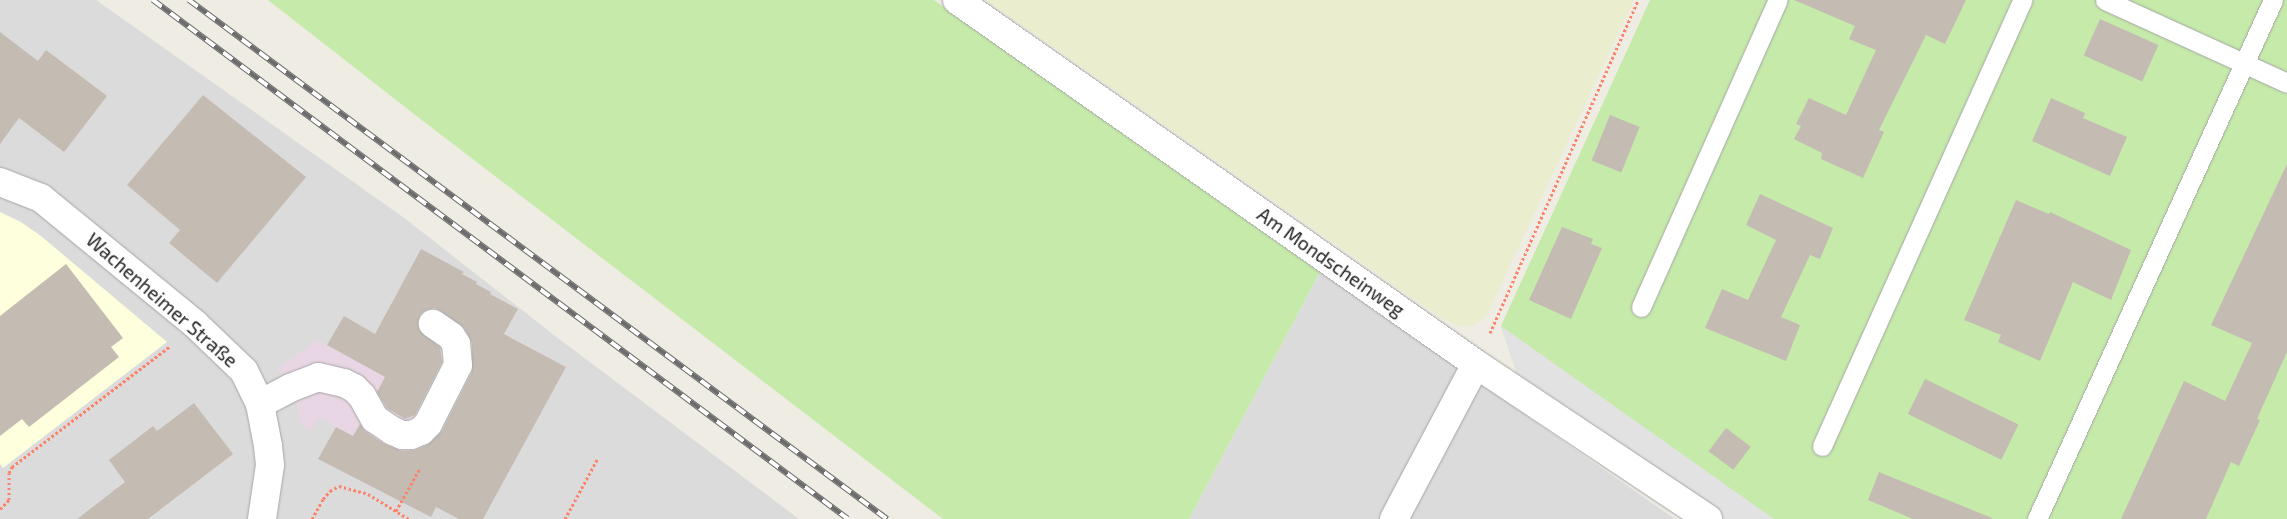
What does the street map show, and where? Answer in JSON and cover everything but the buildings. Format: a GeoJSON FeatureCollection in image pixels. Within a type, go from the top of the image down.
{"type":"FeatureCollection","features":[{"type":"Feature","properties":{"kind":"street","name":"Am Mondscheinweg"},"geometry":{"type":"LineString","coordinates":[[957,0],[1476,364],[1708,519]]}},
{"type":"Feature","properties":{"kind":"street","name":"Wachenheimer Straße"},"geometry":{"type":"LineString","coordinates":[[0,182],[41,198],[196,326],[244,371],[260,404],[270,465],[262,519]]}},
{"type":"Feature","properties":{"kind":"street"},"geometry":{"type":"LineString","coordinates":[[260,404],[305,381],[318,377],[344,382],[362,396],[375,419],[393,431],[411,436],[421,431],[428,424],[458,365],[456,344],[451,336],[432,324]]}},
{"type":"Feature","properties":{"kind":"street"},"geometry":{"type":"LineString","coordinates":[[1394,519],[1476,364]]}},
{"type":"Feature","properties":{"kind":"lane"},"geometry":{"type":"LineString","coordinates":[[1641,307],[1778,0]]}},
{"type":"Feature","properties":{"kind":"lane"},"geometry":{"type":"LineString","coordinates":[[1822,446],[2022,0]]}},
{"type":"Feature","properties":{"kind":"lane"},"geometry":{"type":"LineString","coordinates":[[2105,0],[2287,83]]}},
{"type":"Feature","properties":{"kind":"lane"},"geometry":{"type":"LineString","coordinates":[[2037,519],[2273,0]]}},
{"type":"Feature","properties":{"kind":"path"},"geometry":{"type":"LineString","coordinates":[[1476,364],[1638,0]]}},
{"type":"Feature","properties":{"kind":"path"},"geometry":{"type":"LineString","coordinates":[[0,509],[9,500],[9,474],[12,467],[196,326]]}},
{"type":"Feature","properties":{"kind":"path"},"geometry":{"type":"LineString","coordinates":[[565,519],[598,458]]}},
{"type":"Feature","properties":{"kind":"path"},"geometry":{"type":"LineString","coordinates":[[312,519],[323,499],[330,491],[339,486],[368,494],[409,519]]}},
{"type":"Feature","properties":{"kind":"shaded area"},"geometry":{"type":"Polygon","coordinates":[[[0,0],[96,0],[403,217],[559,339],[799,519],[0,519],[0,0]]]}},
{"type":"Feature","properties":{"kind":"shaded area"},"geometry":{"type":"Polygon","coordinates":[[[986,0],[1634,0],[1486,317],[1472,326],[1462,327],[1441,318],[986,0]]]}},
{"type":"Feature","properties":{"kind":"shaded area"},"geometry":{"type":"Polygon","coordinates":[[[0,212],[21,222],[41,236],[167,342],[3,468],[0,464],[0,212]]]}},
{"type":"Feature","properties":{"kind":"shaded area"},"geometry":{"type":"Polygon","coordinates":[[[1320,272],[1675,519],[1189,519],[1320,272]]]}},
{"type":"Feature","properties":{"kind":"shaded area"},"geometry":{"type":"Polygon","coordinates":[[[434,292],[490,332],[412,472],[319,417],[311,431],[302,426],[295,398],[278,369],[318,340],[386,377],[374,398],[405,415],[411,405],[421,412],[444,371],[437,357],[407,339],[434,292]]]}},
{"type":"Feature","properties":{"kind":"shaded area"},"geometry":{"type":"Polygon","coordinates":[[[1501,326],[1774,519],[1725,519],[1517,374],[1501,326]]]}},
{"type":"Feature","properties":{"kind":"green space"},"geometry":{"type":"Polygon","coordinates":[[[268,0],[934,0],[1320,272],[1189,519],[943,519],[268,0]]]}},
{"type":"Feature","properties":{"kind":"green space"},"geometry":{"type":"Polygon","coordinates":[[[1650,0],[2287,0],[2287,519],[1725,519],[1517,374],[1501,326],[1650,0]]]}},
{"type":"Feature","properties":{"kind":"railway"},"geometry":{"type":"LineString","coordinates":[[153,0],[848,519]]}},
{"type":"Feature","properties":{"kind":"railway"},"geometry":{"type":"LineString","coordinates":[[189,0],[887,519]]}}]}
